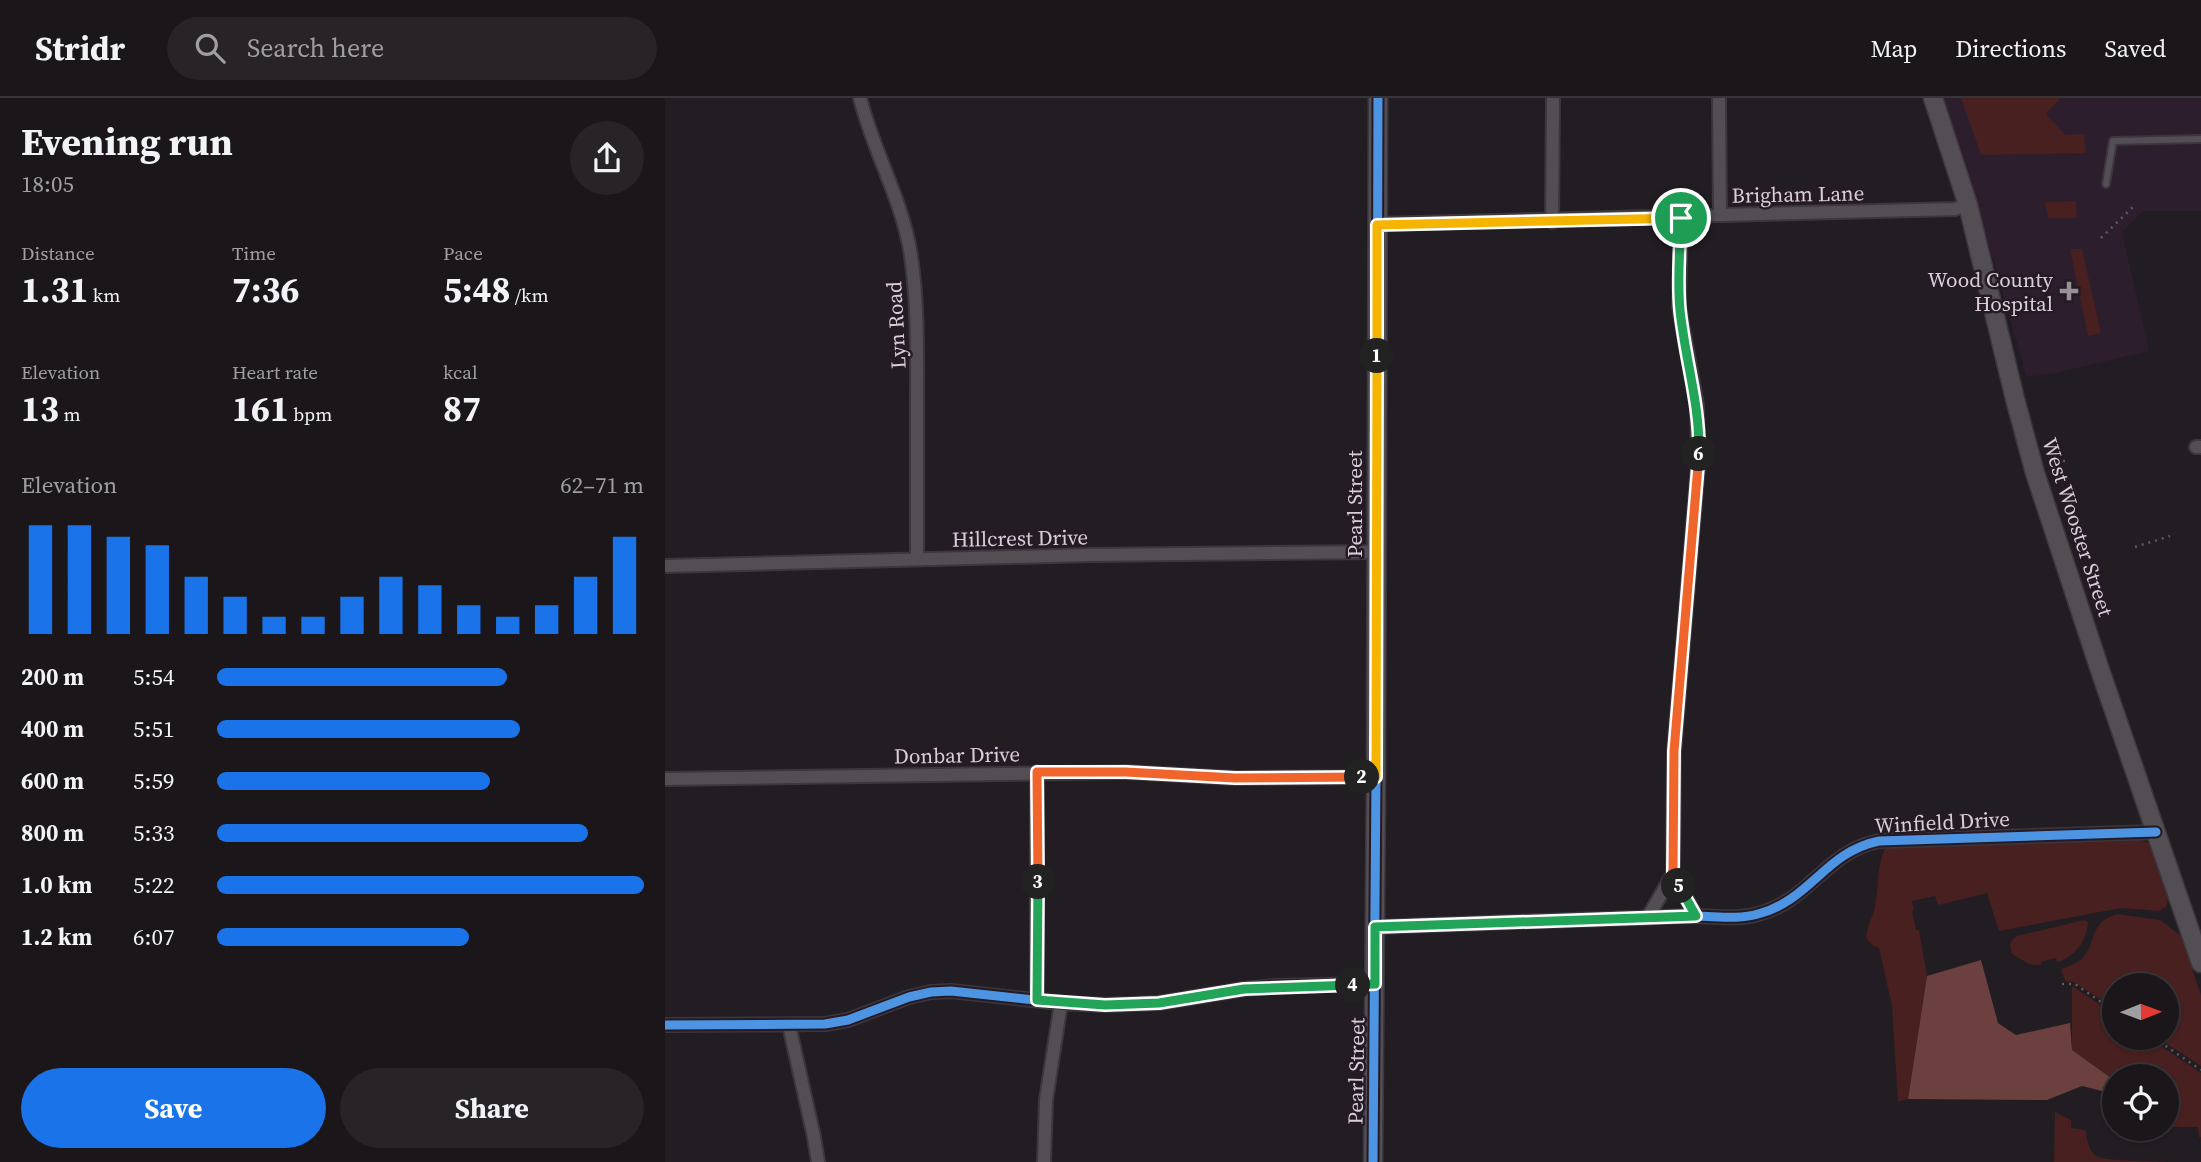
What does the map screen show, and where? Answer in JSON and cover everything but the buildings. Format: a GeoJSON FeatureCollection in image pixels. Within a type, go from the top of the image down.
{"type":"FeatureCollection","features":[{"type":"Feature","properties":{"kind":"street","name":"Lyn Road"},"geometry":{"type":"LineString","coordinates":[[860,98],[910,248],[917,350],[917,559]]}},
{"type":"Feature","properties":{"kind":"street","name":"Pearl Street"},"geometry":{"type":"LineString","coordinates":[[1373,1162],[1378,98]]}},
{"type":"Feature","properties":{"kind":"street"},"geometry":{"type":"LineString","coordinates":[[1552,222],[1553,98]]}},
{"type":"Feature","properties":{"kind":"street"},"geometry":{"type":"LineString","coordinates":[[1719,98],[1720,215]]}},
{"type":"Feature","properties":{"kind":"street","name":"West Wooster Street"},"geometry":{"type":"LineString","coordinates":[[1933,98],[1968,205],[2035,473],[2201,963]]}},
{"type":"Feature","properties":{"kind":"street","name":"Brigham Lane"},"geometry":{"type":"LineString","coordinates":[[1377,225],[1955,209],[1968,205]]}},
{"type":"Feature","properties":{"kind":"street"},"geometry":{"type":"LineString","coordinates":[[1648,918],[1673,873],[1674,751],[1698,466],[1697,405],[1679,307],[1681,218]]}},
{"type":"Feature","properties":{"kind":"street","name":"Hillcrest Drive"},"geometry":{"type":"LineString","coordinates":[[665,566],[1377,552]]}},
{"type":"Feature","properties":{"kind":"street"},"geometry":{"type":"LineString","coordinates":[[1037,772],[1037,1000]]}},
{"type":"Feature","properties":{"kind":"street","name":"Donbar Drive"},"geometry":{"type":"LineString","coordinates":[[665,779],[1037,772],[1126,772],[1235,778],[1376,777]]}},
{"type":"Feature","properties":{"kind":"street","name":"Winfield Drive"},"geometry":{"type":"LineString","coordinates":[[1375,927],[1696,916],[1733,918],[1776,908],[1804,891],[1839,857],[1858,846],[1879,841],[2156,832]]}},
{"type":"Feature","properties":{"kind":"street"},"geometry":{"type":"LineString","coordinates":[[1673,873],[1696,916]]}},
{"type":"Feature","properties":{"kind":"street"},"geometry":{"type":"LineString","coordinates":[[665,1025],[825,1024],[848,1020],[909,997],[931,992],[951,991],[1105,1005],[1159,1003],[1244,989],[1375,984]]}},
{"type":"Feature","properties":{"kind":"street"},"geometry":{"type":"LineString","coordinates":[[1044,1162],[1046,1100],[1061,1003]]}},
{"type":"Feature","properties":{"kind":"street"},"geometry":{"type":"LineString","coordinates":[[789,1026],[818,1162]]}},
{"type":"Feature","properties":{"kind":"lane"},"geometry":{"type":"LineString","coordinates":[[2106,184],[2113,141],[2201,139]]}},
{"type":"Feature","properties":{"kind":"path"},"geometry":{"type":"LineString","coordinates":[[2101,238],[2134,206]]}},
{"type":"Feature","properties":{"kind":"path"},"geometry":{"type":"LineString","coordinates":[[2042,462],[2065,461]]}},
{"type":"Feature","properties":{"kind":"path"},"geometry":{"type":"LineString","coordinates":[[2135,547],[2170,536]]}},
{"type":"Feature","properties":{"kind":"path"},"geometry":{"type":"LineString","coordinates":[[2078,570],[2100,563]]}},
{"type":"Feature","properties":{"kind":"path"},"geometry":{"type":"LineString","coordinates":[[2062,984],[2075,984],[2102,1003]]}},
{"type":"Feature","properties":{"kind":"path"},"geometry":{"type":"LineString","coordinates":[[2172,1050],[2201,1070]]}},
{"type":"Feature","properties":{"kind":"shaded area","name":"Wood County Hospital"},"geometry":{"type":"Polygon","coordinates":[[[1943,98],[2201,98],[2201,211],[2143,211],[2122,232],[2149,351],[2027,377],[1965,163],[1943,98]]]}},
{"type":"Feature","properties":{"kind":"shaded area"},"geometry":{"type":"Polygon","coordinates":[[[1961,98],[2061,98],[2046,114],[2066,135],[2084,134],[2086,153],[1981,155],[1961,98]]]}},
{"type":"Feature","properties":{"kind":"shaded area"},"geometry":{"type":"Polygon","coordinates":[[[2076,201],[2077,218],[2048,218],[2045,202],[2076,201]]]}},
{"type":"Feature","properties":{"kind":"shaded area"},"geometry":{"type":"Polygon","coordinates":[[[2070,249],[2082,249],[2101,333],[2088,336],[2070,249]]]}},
{"type":"Feature","properties":{"kind":"shaded area"},"geometry":{"type":"Polygon","coordinates":[[[2137,838],[2150,844],[2168,896],[2167,906],[2159,911],[2121,908],[1999,931],[1987,893],[1938,905],[1935,896],[1912,901],[1927,976],[1908,1099],[1898,1102],[1892,1006],[1879,948],[1866,938],[1875,906],[1879,868],[1887,845],[2137,838]]]}},
{"type":"Feature","properties":{"kind":"shaded area"},"geometry":{"type":"Polygon","coordinates":[[[2117,914],[2160,920],[2181,936],[2201,995],[2201,1066],[2176,1050],[2179,1050],[2179,973],[2102,973],[2102,1000],[2074,982],[2065,981],[2061,969],[2076,963],[2084,956],[2096,930],[2107,918],[2117,914]]]}},
{"type":"Feature","properties":{"kind":"shaded area"},"geometry":{"type":"Polygon","coordinates":[[[2084,920],[2088,922],[2082,942],[2063,960],[2057,962],[2056,958],[2041,962],[2041,965],[2029,964],[2012,954],[2010,944],[2017,936],[2084,920]]]}},
{"type":"Feature","properties":{"kind":"shaded area"},"geometry":{"type":"Polygon","coordinates":[[[1981,960],[1998,1023],[2016,1035],[2070,1023],[2072,1050],[2102,1071],[2102,1091],[2082,1086],[2047,1100],[1908,1099],[1927,976],[1981,960]]]}},
{"type":"Feature","properties":{"kind":"shaded area"},"geometry":{"type":"Polygon","coordinates":[[[2072,986],[2102,1006],[2102,1050],[2167,1050],[2201,1073],[2201,1137],[2198,1127],[2179,1127],[2179,1064],[2102,1064],[2102,1071],[2072,1050],[2072,986]]]}},
{"type":"Feature","properties":{"kind":"shaded area"},"geometry":{"type":"Polygon","coordinates":[[[2055,1112],[2071,1120],[2071,1128],[2086,1130],[2088,1144],[2096,1156],[2169,1162],[2054,1162],[2055,1112]]]}},
{"type":"Feature","properties":{"kind":"cycle path"},"geometry":{"type":"LineString","coordinates":[[1373,1162],[1378,98]]}},
{"type":"Feature","properties":{"kind":"cycle path"},"geometry":{"type":"LineString","coordinates":[[1375,927],[1682,916],[1743,917],[1776,907],[1792,898],[1845,855],[1879,841],[2156,832]]}},
{"type":"Feature","properties":{"kind":"cycle path"},"geometry":{"type":"LineString","coordinates":[[665,1025],[825,1024],[848,1020],[909,997],[931,992],[951,991],[1105,1005],[1159,1003],[1276,986],[1375,984]]}},
{"type":"Feature","properties":{"kind":"place","name":"Wood County Hospital"},"geometry":{"type":"Point","coordinates":[2069,291]}},
{"type":"Feature","properties":{"kind":"route"},"geometry":{"type":"LineString","coordinates":[[1681,218],[1679,307],[1697,405],[1699,433],[1674,751],[1673,873],[1696,916],[1375,927],[1375,984],[1276,986],[1159,1003],[1105,1005],[1037,1000],[1037,772],[1126,772],[1235,778],[1376,777],[1377,225],[1681,218]]}}]}
